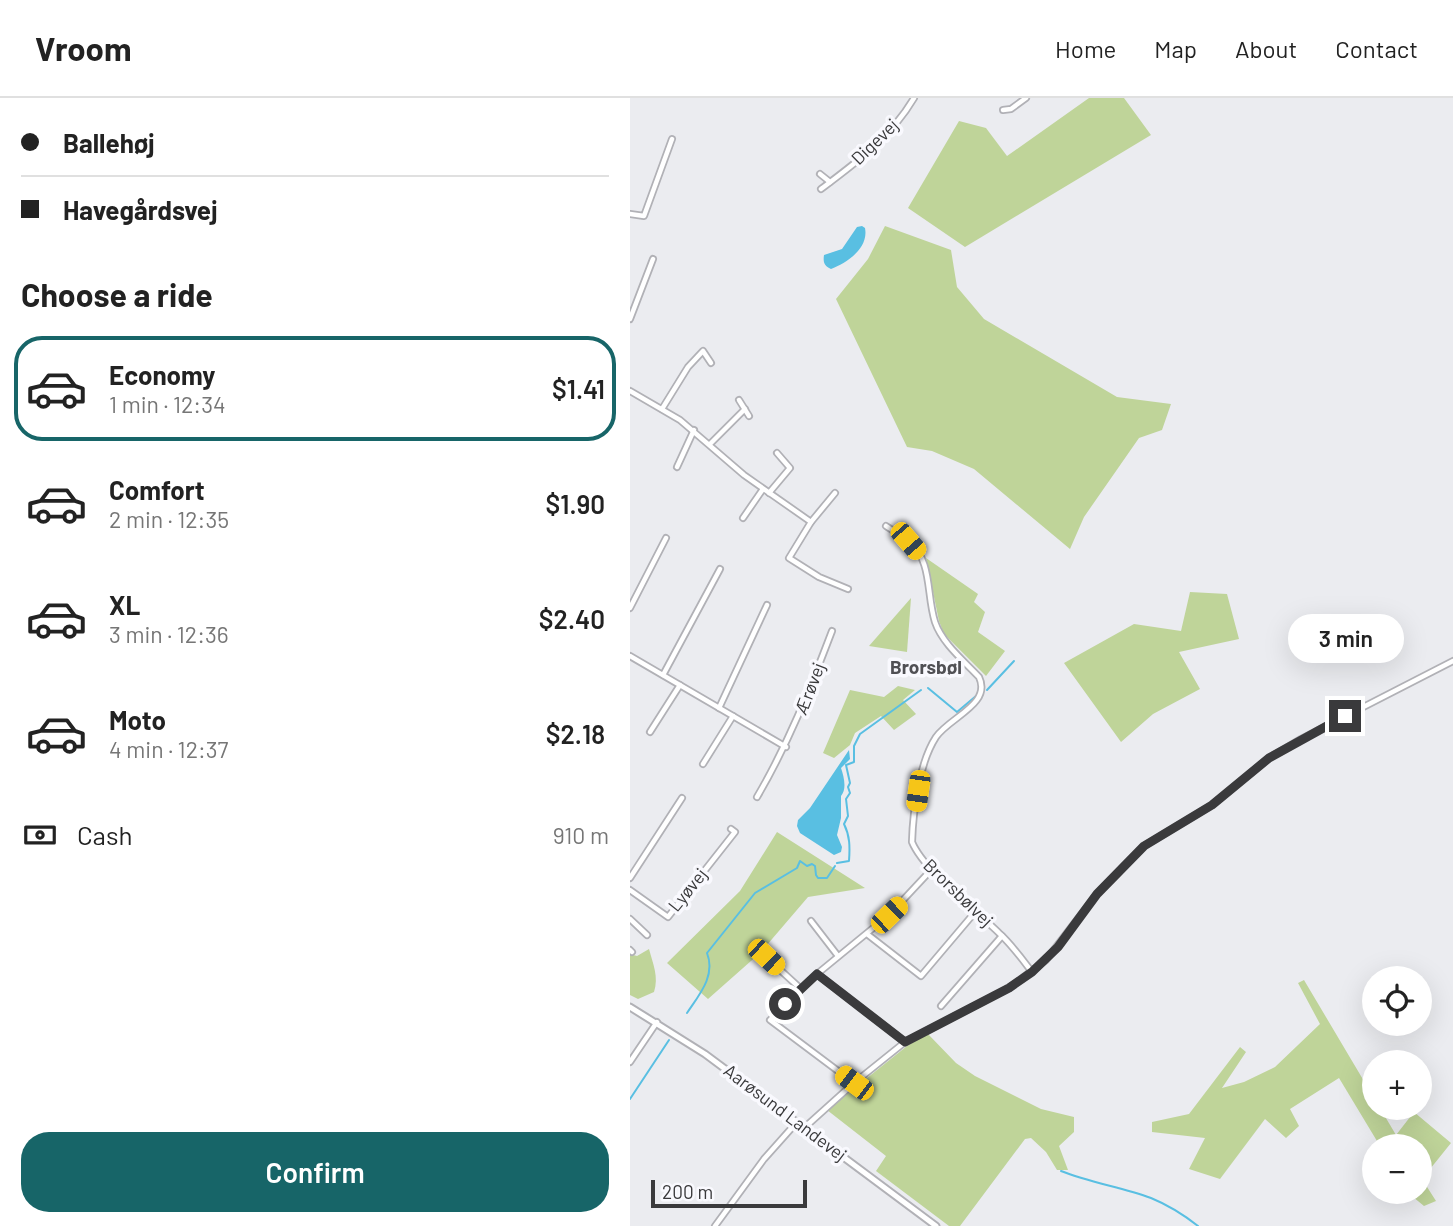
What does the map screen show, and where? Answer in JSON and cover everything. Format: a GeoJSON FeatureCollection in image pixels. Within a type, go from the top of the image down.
{"type":"FeatureCollection","features":[{"type":"Feature","properties":{"kind":"street","name":"Digevej"},"geometry":{"type":"LineString","coordinates":[[821,189],[886,136],[914,98]]}},
{"type":"Feature","properties":{"kind":"street"},"geometry":{"type":"LineString","coordinates":[[1003,110],[1011,109],[1026,98]]}},
{"type":"Feature","properties":{"kind":"street"},"geometry":{"type":"LineString","coordinates":[[630,214],[644,216],[672,139]]}},
{"type":"Feature","properties":{"kind":"street"},"geometry":{"type":"LineString","coordinates":[[820,174],[830,181]]}},
{"type":"Feature","properties":{"kind":"street"},"geometry":{"type":"LineString","coordinates":[[630,319],[653,259]]}},
{"type":"Feature","properties":{"kind":"street"},"geometry":{"type":"LineString","coordinates":[[662,408],[688,367],[703,351],[711,363]]}},
{"type":"Feature","properties":{"kind":"street"},"geometry":{"type":"LineString","coordinates":[[630,391],[662,408],[694,430],[769,494],[811,522]]}},
{"type":"Feature","properties":{"kind":"street"},"geometry":{"type":"LineString","coordinates":[[738,400],[749,416]]}},
{"type":"Feature","properties":{"kind":"street"},"geometry":{"type":"LineString","coordinates":[[710,444],[745,409]]}},
{"type":"Feature","properties":{"kind":"street"},"geometry":{"type":"LineString","coordinates":[[677,467],[694,430]]}},
{"type":"Feature","properties":{"kind":"street"},"geometry":{"type":"LineString","coordinates":[[769,494],[790,468],[777,453]]}},
{"type":"Feature","properties":{"kind":"street"},"geometry":{"type":"LineString","coordinates":[[743,518],[763,489]]}},
{"type":"Feature","properties":{"kind":"street"},"geometry":{"type":"LineString","coordinates":[[835,494],[811,522],[789,558],[820,577],[848,589]]}},
{"type":"Feature","properties":{"kind":"street","name":"Brorsbølvej"},"geometry":{"type":"LineString","coordinates":[[886,526],[908,541],[919,553],[926,566],[935,621],[942,636],[979,677],[983,692],[979,700],[957,716],[936,737],[922,772],[912,842],[915,850],[932,869],[1002,936],[1032,972]]}},
{"type":"Feature","properties":{"kind":"street"},"geometry":{"type":"LineString","coordinates":[[630,608],[666,538]]}},
{"type":"Feature","properties":{"kind":"street"},"geometry":{"type":"LineString","coordinates":[[663,675],[720,569]]}},
{"type":"Feature","properties":{"kind":"street"},"geometry":{"type":"LineString","coordinates":[[719,708],[767,605]]}},
{"type":"Feature","properties":{"kind":"street","name":"Ærøvej"},"geometry":{"type":"LineString","coordinates":[[757,797],[786,747],[832,631]]}},
{"type":"Feature","properties":{"kind":"street"},"geometry":{"type":"LineString","coordinates":[[630,656],[786,747]]}},
{"type":"Feature","properties":{"kind":"street"},"geometry":{"type":"LineString","coordinates":[[804,1128],[905,1042],[1009,988],[1032,972],[1058,947],[1097,894],[1144,846],[1212,805],[1269,758],[1290,745],[1453,661]]}},
{"type":"Feature","properties":{"kind":"street"},"geometry":{"type":"LineString","coordinates":[[650,732],[680,685]]}},
{"type":"Feature","properties":{"kind":"street"},"geometry":{"type":"LineString","coordinates":[[702,764],[733,716]]}},
{"type":"Feature","properties":{"kind":"street"},"geometry":{"type":"LineString","coordinates":[[630,878],[682,798]]}},
{"type":"Feature","properties":{"kind":"street","name":"Lyøvej"},"geometry":{"type":"LineString","coordinates":[[630,890],[668,917],[734,832],[731,830]]}},
{"type":"Feature","properties":{"kind":"street"},"geometry":{"type":"LineString","coordinates":[[854,1083],[770,1020],[817,974],[903,902],[932,869]]}},
{"type":"Feature","properties":{"kind":"street"},"geometry":{"type":"LineString","coordinates":[[867,934],[921,976],[975,911]]}},
{"type":"Feature","properties":{"kind":"street"},"geometry":{"type":"LineString","coordinates":[[630,919],[647,935]]}},
{"type":"Feature","properties":{"kind":"street"},"geometry":{"type":"LineString","coordinates":[[811,921],[838,956]]}},
{"type":"Feature","properties":{"kind":"street"},"geometry":{"type":"LineString","coordinates":[[941,1006],[1002,936]]}},
{"type":"Feature","properties":{"kind":"street"},"geometry":{"type":"LineString","coordinates":[[766,957],[801,989]]}},
{"type":"Feature","properties":{"kind":"street"},"geometry":{"type":"LineString","coordinates":[[817,974],[905,1042]]}},
{"type":"Feature","properties":{"kind":"street","name":"Aarøsund Landevej"},"geometry":{"type":"LineString","coordinates":[[630,1007],[705,1054],[936,1226]]}},
{"type":"Feature","properties":{"kind":"street"},"geometry":{"type":"LineString","coordinates":[[630,1062],[657,1022]]}},
{"type":"Feature","properties":{"kind":"street"},"geometry":{"type":"LineString","coordinates":[[715,1226],[764,1159],[797,1122]]}},
{"type":"Feature","properties":{"kind":"green space"},"geometry":{"type":"Polygon","coordinates":[[[1089,98],[1124,98],[1151,135],[965,247],[908,208],[959,121],[986,128],[1007,156],[1089,98]]]}},
{"type":"Feature","properties":{"kind":"green space"},"geometry":{"type":"Polygon","coordinates":[[[885,226],[951,250],[957,287],[984,319],[1117,397],[1171,404],[1162,430],[1139,438],[1084,517],[1070,549],[974,469],[932,451],[907,447],[836,299],[868,259],[885,226]]]}},
{"type":"Feature","properties":{"kind":"green space"},"geometry":{"type":"Polygon","coordinates":[[[926,558],[978,594],[974,602],[985,612],[978,632],[1005,651],[986,676],[944,634],[926,558]]]}},
{"type":"Feature","properties":{"kind":"green space"},"geometry":{"type":"Polygon","coordinates":[[[1190,592],[1227,594],[1239,639],[1179,652],[1200,689],[1153,714],[1121,742],[1064,663],[1134,624],[1181,631],[1190,592]]]}},
{"type":"Feature","properties":{"kind":"green space"},"geometry":{"type":"Polygon","coordinates":[[[911,598],[907,652],[869,646],[911,598]]]}},
{"type":"Feature","properties":{"kind":"green space"},"geometry":{"type":"Polygon","coordinates":[[[898,686],[915,690],[903,700],[916,714],[894,730],[881,716],[855,733],[850,745],[834,758],[823,753],[850,690],[884,697],[898,686]]]}},
{"type":"Feature","properties":{"kind":"green space"},"geometry":{"type":"Polygon","coordinates":[[[777,832],[865,888],[808,897],[760,953],[708,999],[667,963],[740,891],[777,832]]]}},
{"type":"Feature","properties":{"kind":"green space"},"geometry":{"type":"Polygon","coordinates":[[[649,949],[655,970],[654,992],[638,999],[630,995],[630,954],[637,956],[649,949]]]}},
{"type":"Feature","properties":{"kind":"green space"},"geometry":{"type":"Polygon","coordinates":[[[1304,980],[1362,1078],[1362,1116],[1339,1078],[1290,1109],[1299,1126],[1286,1138],[1265,1119],[1220,1179],[1189,1169],[1205,1138],[1152,1132],[1152,1122],[1189,1114],[1240,1047],[1246,1052],[1222,1088],[1244,1082],[1275,1067],[1320,1024],[1298,983],[1304,980]]]}},
{"type":"Feature","properties":{"kind":"green space"},"geometry":{"type":"Polygon","coordinates":[[[928,1034],[956,1063],[975,1076],[1041,1109],[1074,1117],[1074,1132],[1059,1146],[1068,1170],[1057,1170],[1046,1152],[1031,1138],[1025,1139],[960,1226],[949,1226],[876,1171],[886,1156],[827,1110],[907,1046],[928,1034]]]}},
{"type":"Feature","properties":{"kind":"green space"},"geometry":{"type":"Polygon","coordinates":[[[1364,1120],[1387,1120],[1395,1134],[1373,1134],[1364,1120]]]}},
{"type":"Feature","properties":{"kind":"green space"},"geometry":{"type":"Polygon","coordinates":[[[1408,1120],[1424,1120],[1451,1143],[1432,1167],[1432,1134],[1397,1134],[1408,1120]]]}},
{"type":"Feature","properties":{"kind":"water"},"geometry":{"type":"Polygon","coordinates":[[[857,227],[865,228],[864,242],[856,254],[831,269],[827,267],[824,255],[842,249],[857,227]]]}},
{"type":"Feature","properties":{"kind":"water"},"geometry":{"type":"Polygon","coordinates":[[[849,750],[850,759],[841,768],[844,786],[837,835],[842,847],[841,852],[834,855],[800,833],[797,826],[798,820],[810,808],[849,750]]]}},
{"type":"Feature","properties":{"kind":"waterway"},"geometry":{"type":"LineString","coordinates":[[987,690],[1014,661]]}},
{"type":"Feature","properties":{"kind":"waterway"},"geometry":{"type":"LineString","coordinates":[[928,688],[957,712],[976,696]]}},
{"type":"Feature","properties":{"kind":"waterway"},"geometry":{"type":"LineString","coordinates":[[837,863],[849,861],[849,842],[844,824],[848,816],[846,799],[850,793],[846,765],[854,762],[854,746],[860,734],[921,690]]}},
{"type":"Feature","properties":{"kind":"waterway"},"geometry":{"type":"LineString","coordinates":[[687,1013],[708,977],[707,953],[755,893],[797,868],[800,861],[807,866],[815,866],[818,878],[827,878],[835,866]]}},
{"type":"Feature","properties":{"kind":"waterway"},"geometry":{"type":"LineString","coordinates":[[630,1099],[669,1040]]}},
{"type":"Feature","properties":{"kind":"waterway"},"geometry":{"type":"LineString","coordinates":[[1061,1171],[1151,1198],[1176,1210],[1198,1226]]}},
{"type":"Feature","properties":{"kind":"district","name":"Brorsbøl"},"geometry":{"type":"Point","coordinates":[926,667]}},
{"type":"Feature","properties":{"kind":"route"},"geometry":{"type":"LineString","coordinates":[[785,1004],[817,974],[905,1042],[1009,988],[1032,972],[1058,947],[1097,894],[1144,846],[1195,817],[1269,758],[1345,716]]}}]}
